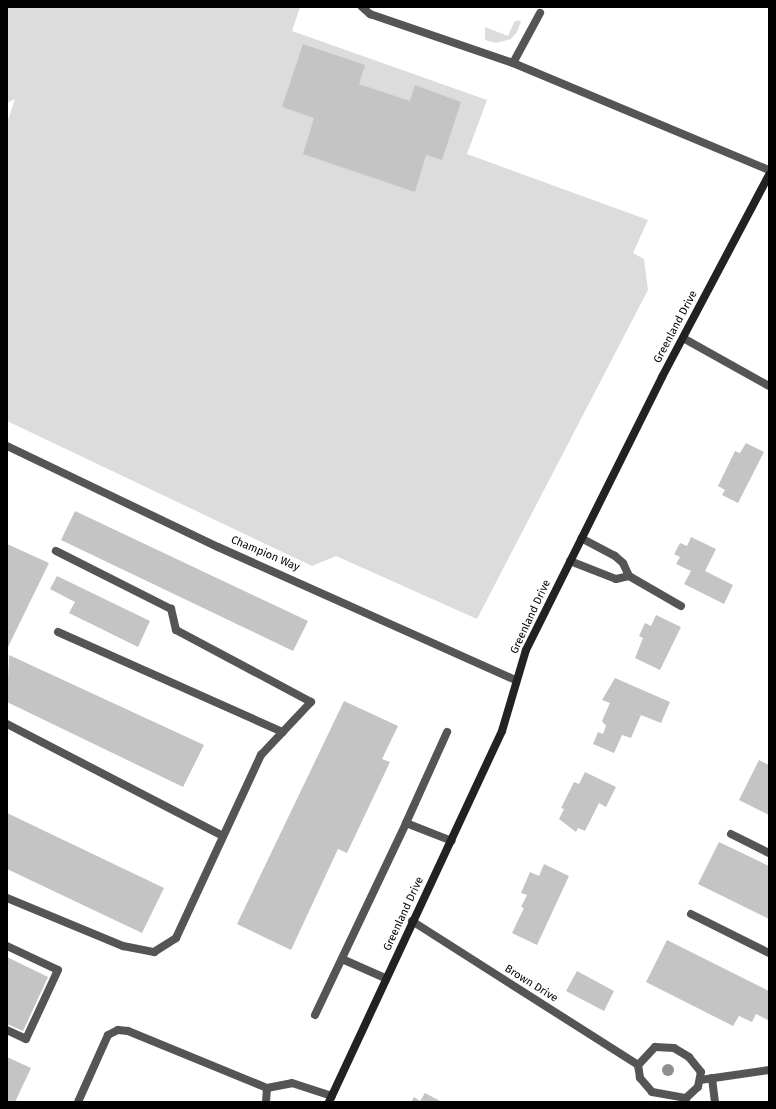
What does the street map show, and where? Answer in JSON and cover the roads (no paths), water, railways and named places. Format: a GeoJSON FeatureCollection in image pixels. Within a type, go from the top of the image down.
{"type":"FeatureCollection","features":[{"type":"Feature","properties":{"kind":"street"},"geometry":{"type":"LineString","coordinates":[[362,7],[370,14],[513,63],[769,170]]}},
{"type":"Feature","properties":{"kind":"street"},"geometry":{"type":"LineString","coordinates":[[513,63],[540,13]]}},
{"type":"Feature","properties":{"kind":"street","name":"Greenland Drive"},"geometry":{"type":"LineString","coordinates":[[330,1099],[385,978],[452,840],[502,731],[526,650],[581,538],[683,338],[769,175]]}},
{"type":"Feature","properties":{"kind":"street"},"geometry":{"type":"LineString","coordinates":[[683,338],[769,386]]}},
{"type":"Feature","properties":{"kind":"street","name":"Champion Way"},"geometry":{"type":"LineString","coordinates":[[7,446],[218,547],[516,680]]}},
{"type":"Feature","properties":{"kind":"street"},"geometry":{"type":"LineString","coordinates":[[581,538],[623,562],[630,576],[681,606]]}},
{"type":"Feature","properties":{"kind":"street"},"geometry":{"type":"LineString","coordinates":[[7,898],[122,946],[154,952],[176,938],[261,755],[311,702],[176,630],[171,609],[56,551]]}},
{"type":"Feature","properties":{"kind":"street"},"geometry":{"type":"LineString","coordinates":[[570,561],[616,579],[630,576]]}},
{"type":"Feature","properties":{"kind":"street"},"geometry":{"type":"LineString","coordinates":[[58,632],[283,732]]}},
{"type":"Feature","properties":{"kind":"street"},"geometry":{"type":"LineString","coordinates":[[7,724],[223,836]]}},
{"type":"Feature","properties":{"kind":"street"},"geometry":{"type":"LineString","coordinates":[[315,1015],[406,823],[447,732]]}},
{"type":"Feature","properties":{"kind":"street"},"geometry":{"type":"LineString","coordinates":[[406,823],[452,840]]}},
{"type":"Feature","properties":{"kind":"street"},"geometry":{"type":"LineString","coordinates":[[731,834],[769,853]]}},
{"type":"Feature","properties":{"kind":"street"},"geometry":{"type":"LineString","coordinates":[[691,914],[769,953]]}},
{"type":"Feature","properties":{"kind":"street","name":"Brown Drive"},"geometry":{"type":"LineString","coordinates":[[412,921],[638,1065]]}},
{"type":"Feature","properties":{"kind":"street"},"geometry":{"type":"LineString","coordinates":[[7,946],[58,970],[26,1039],[7,1030]]}},
{"type":"Feature","properties":{"kind":"street"},"geometry":{"type":"LineString","coordinates":[[342,959],[385,978]]}},
{"type":"Feature","properties":{"kind":"street"},"geometry":{"type":"LineString","coordinates":[[78,1102],[108,1035],[118,1030],[128,1031],[267,1088],[292,1083],[330,1099]]}},
{"type":"Feature","properties":{"kind":"street"},"geometry":{"type":"LineString","coordinates":[[655,1047],[674,1048],[689,1058],[701,1072],[698,1087],[686,1098],[667,1098],[652,1092],[640,1078],[638,1065],[655,1047]]}},
{"type":"Feature","properties":{"kind":"street"},"geometry":{"type":"LineString","coordinates":[[700,1080],[769,1070]]}},
{"type":"Feature","properties":{"kind":"street"},"geometry":{"type":"LineString","coordinates":[[712,1078],[715,1102]]}},
{"type":"Feature","properties":{"kind":"street"},"geometry":{"type":"LineString","coordinates":[[266,1102],[267,1088]]}}]}
